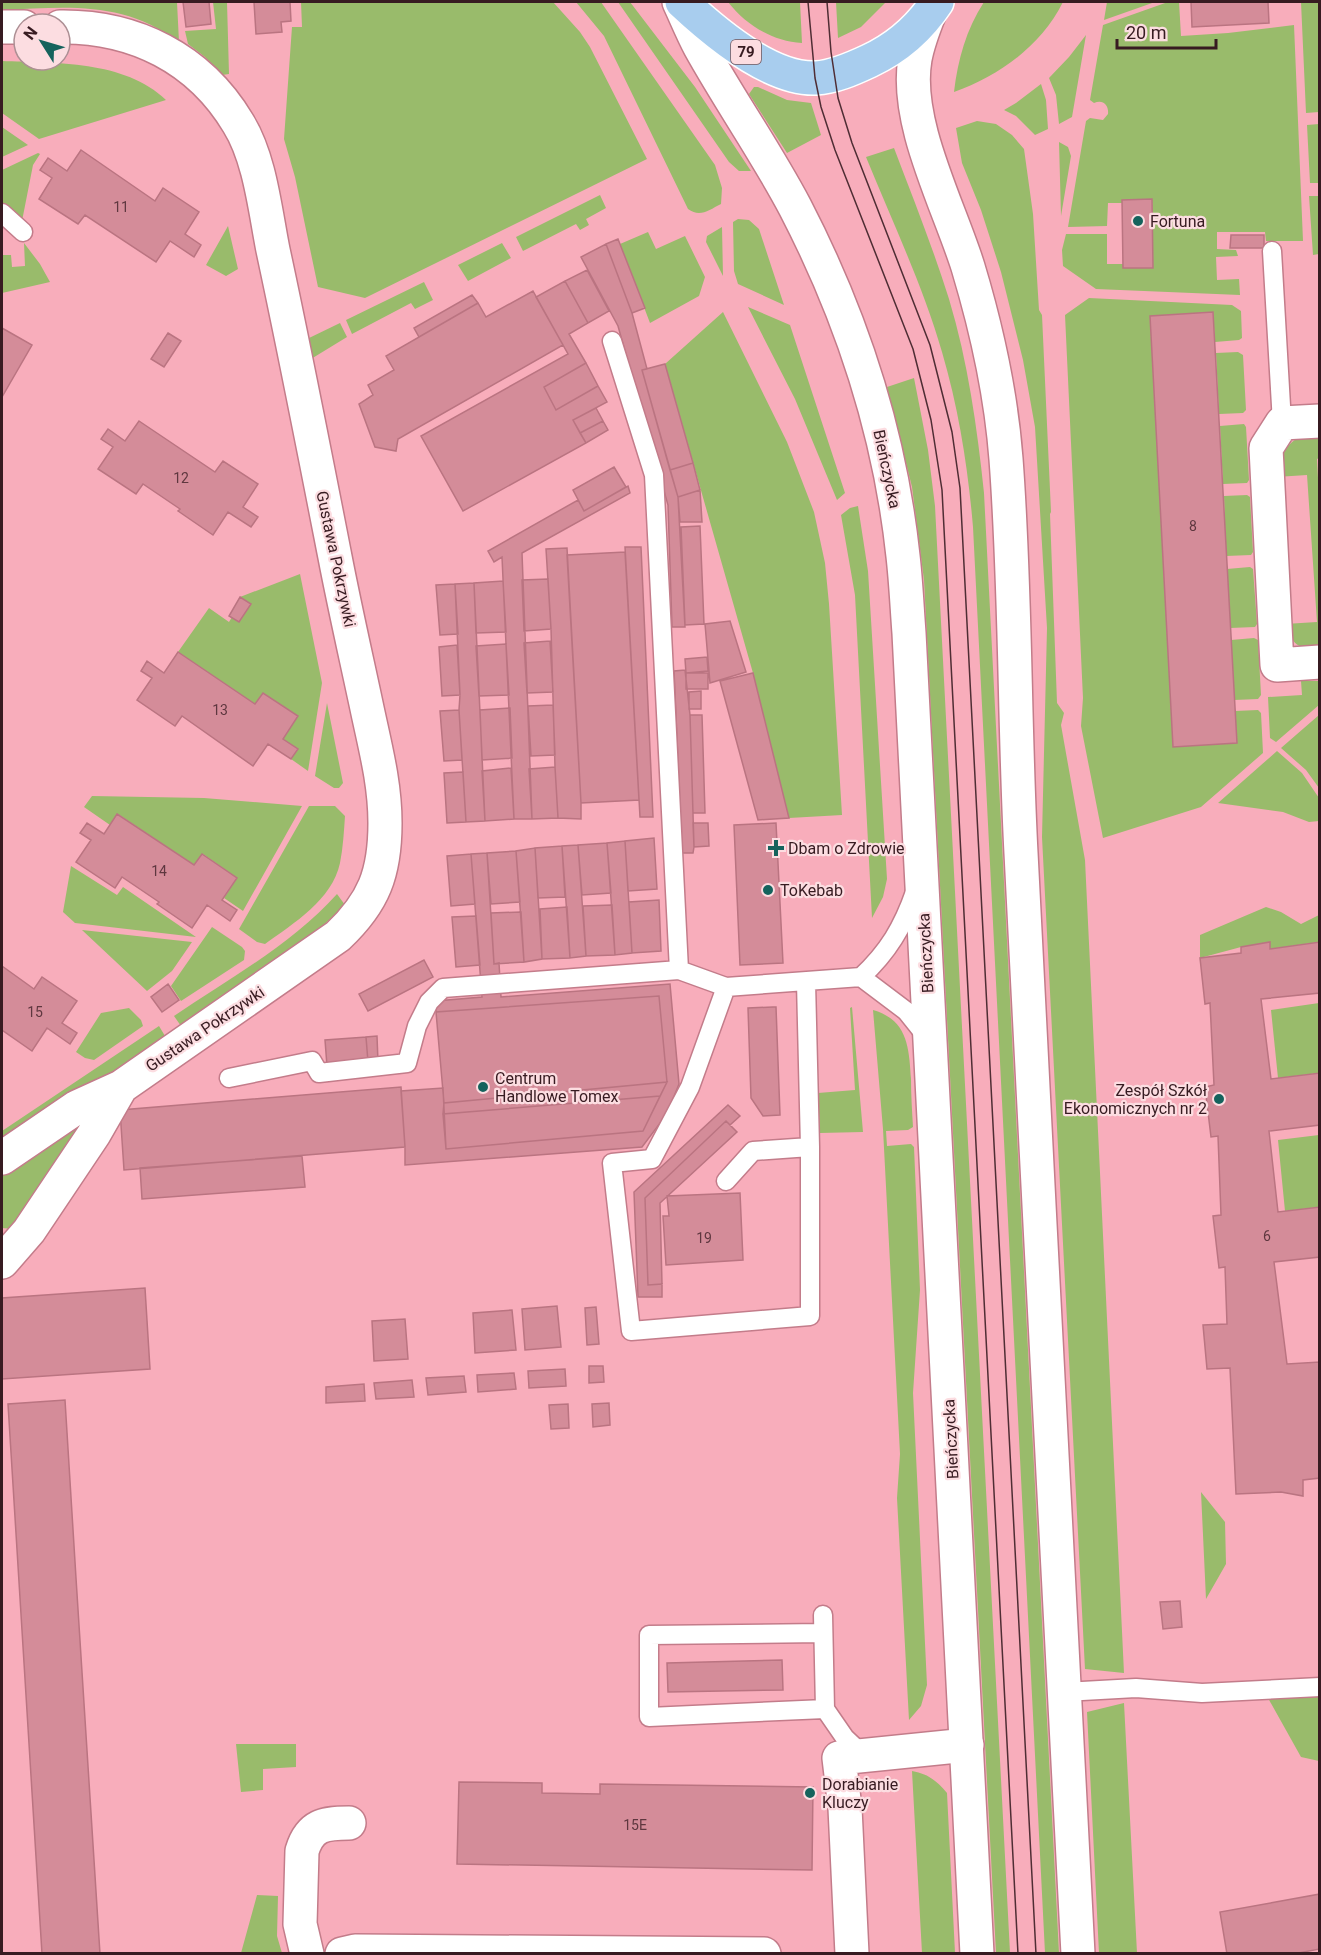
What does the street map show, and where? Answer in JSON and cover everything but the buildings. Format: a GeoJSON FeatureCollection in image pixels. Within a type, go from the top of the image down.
{"type":"FeatureCollection","features":[{"type":"Feature","properties":{"kind":"main road","name":"79"},"geometry":{"type":"LineString","coordinates":[[680,2],[719,33],[765,63],[793,75],[815,78],[853,68],[885,52],[910,34],[934,7]]}},
{"type":"Feature","properties":{"kind":"main road","name":"Bieńczycka"},"geometry":{"type":"LineString","coordinates":[[680,2],[699,46],[779,177],[835,291],[871,395],[895,502],[903,555],[931,1044],[977,1953]]}},
{"type":"Feature","properties":{"kind":"main road"},"geometry":{"type":"LineString","coordinates":[[934,7],[921,36],[915,58],[913,75],[915,106],[927,150],[967,263],[985,330],[1000,398],[1006,453],[1020,837],[1078,1953]]}},
{"type":"Feature","properties":{"kind":"main road","name":"Gustawa Pokrzywki"},"geometry":{"type":"LineString","coordinates":[[2,1158],[76,1107],[121,1087],[319,951],[353,921],[368,902],[379,877],[383,853],[382,778],[290,327],[256,168],[248,143],[238,123],[213,90],[196,74],[160,48],[131,36],[108,30],[72,28]]}},
{"type":"Feature","properties":{"kind":"main road"},"geometry":{"type":"LineString","coordinates":[[1320,421],[1282,423],[1266,448],[1276,665],[1320,663]]}},
{"type":"Feature","properties":{"kind":"main road","name":"Gustawa Pokrzywki"},"geometry":{"type":"LineString","coordinates":[[2,1260],[29,1231],[94,1134],[121,1087]]}},
{"type":"Feature","properties":{"kind":"main road"},"geometry":{"type":"LineString","coordinates":[[852,1953],[839,1758],[967,1745]]}},
{"type":"Feature","properties":{"kind":"main road"},"geometry":{"type":"LineString","coordinates":[[306,1953],[300,1924],[302,1851],[305,1841],[311,1832],[322,1826],[349,1823]]}},
{"type":"Feature","properties":{"kind":"main road"},"geometry":{"type":"LineString","coordinates":[[342,1953],[355,1951],[764,1953]]}},
{"type":"Feature","properties":{"kind":"lane"},"geometry":{"type":"LineString","coordinates":[[2,213],[23,232]]}},
{"type":"Feature","properties":{"kind":"lane"},"geometry":{"type":"LineString","coordinates":[[1272,251],[1282,423]]}},
{"type":"Feature","properties":{"kind":"lane"},"geometry":{"type":"LineString","coordinates":[[612,341],[654,475],[679,970]]}},
{"type":"Feature","properties":{"kind":"lane"},"geometry":{"type":"LineString","coordinates":[[229,1078],[312,1061],[319,1073],[407,1063],[417,1026],[429,1002],[443,988],[679,970],[726,987],[861,977],[888,949],[895,937],[910,906],[921,869]]}},
{"type":"Feature","properties":{"kind":"lane"},"geometry":{"type":"LineString","coordinates":[[861,977],[906,1011],[931,1044]]}},
{"type":"Feature","properties":{"kind":"lane"},"geometry":{"type":"LineString","coordinates":[[726,987],[690,1087],[652,1159],[612,1163],[631,1331],[810,1316],[810,1147],[806,982]]}},
{"type":"Feature","properties":{"kind":"lane"},"geometry":{"type":"LineString","coordinates":[[726,1181],[753,1151],[810,1147]]}},
{"type":"Feature","properties":{"kind":"lane"},"geometry":{"type":"LineString","coordinates":[[823,1615],[825,1709],[845,1738],[863,1755]]}},
{"type":"Feature","properties":{"kind":"lane"},"geometry":{"type":"LineString","coordinates":[[823,1634],[649,1635],[649,1717],[825,1709]]}},
{"type":"Feature","properties":{"kind":"lane"},"geometry":{"type":"LineString","coordinates":[[1064,1692],[1136,1689],[1203,1693],[1320,1687]]}},
{"type":"Feature","properties":{"kind":"green space"},"geometry":{"type":"Polygon","coordinates":[[[2,2],[177,2],[179,42],[158,28],[116,13],[72,8],[2,10],[2,2]]]}},
{"type":"Feature","properties":{"kind":"green space"},"geometry":{"type":"Polygon","coordinates":[[[213,2],[227,2],[229,74],[222,75],[205,57],[188,44],[185,31],[216,29],[213,2]]]}},
{"type":"Feature","properties":{"kind":"green space"},"geometry":{"type":"Polygon","coordinates":[[[301,2],[553,2],[580,32],[590,47],[647,159],[365,298],[318,287],[295,177],[284,139],[292,27],[302,27],[301,2]]]}},
{"type":"Feature","properties":{"kind":"green space"},"geometry":{"type":"Polygon","coordinates":[[[576,2],[601,2],[715,165],[722,188],[721,204],[701,213],[688,209],[604,36],[576,2]]]}},
{"type":"Feature","properties":{"kind":"green space"},"geometry":{"type":"Polygon","coordinates":[[[618,2],[630,2],[695,87],[751,171],[739,171],[729,162],[618,2]]]}},
{"type":"Feature","properties":{"kind":"green space"},"geometry":{"type":"Polygon","coordinates":[[[728,2],[800,2],[802,43],[780,39],[760,30],[743,18],[728,2]]]}},
{"type":"Feature","properties":{"kind":"green space"},"geometry":{"type":"Polygon","coordinates":[[[836,2],[886,2],[861,27],[838,38],[836,2]]]}},
{"type":"Feature","properties":{"kind":"green space"},"geometry":{"type":"Polygon","coordinates":[[[984,2],[1063,2],[1054,18],[1031,46],[987,77],[954,92],[964,45],[972,23],[984,2]]]}},
{"type":"Feature","properties":{"kind":"green space"},"geometry":{"type":"Polygon","coordinates":[[[1107,2],[1155,2],[1104,20],[1107,2]]]}},
{"type":"Feature","properties":{"kind":"green space"},"geometry":{"type":"Polygon","coordinates":[[[1168,2],[1179,2],[1181,36],[1294,25],[1303,241],[1266,241],[1265,232],[1217,232],[1217,249],[1236,250],[1238,256],[1216,257],[1217,280],[1239,279],[1240,295],[1096,289],[1063,266],[1062,250],[1066,234],[1107,234],[1107,264],[1124,264],[1124,268],[1153,268],[1152,199],[1108,203],[1107,226],[1068,227],[1086,121],[1090,118],[1103,120],[1108,114],[1105,104],[1094,103],[1090,100],[1103,25],[1168,2]]]}},
{"type":"Feature","properties":{"kind":"green space"},"geometry":{"type":"Polygon","coordinates":[[[1301,2],[1319,2],[1319,112],[1306,113],[1301,2]]]}},
{"type":"Feature","properties":{"kind":"green space"},"geometry":{"type":"Polygon","coordinates":[[[1086,35],[1072,117],[1059,124],[1056,95],[1049,78],[1086,35]]]}},
{"type":"Feature","properties":{"kind":"green space"},"geometry":{"type":"Polygon","coordinates":[[[2,61],[12,61],[12,72],[72,72],[72,65],[110,71],[130,77],[149,87],[166,100],[39,139],[2,113],[2,61]]]}},
{"type":"Feature","properties":{"kind":"green space"},"geometry":{"type":"Polygon","coordinates":[[[1041,84],[1046,100],[1048,129],[1035,135],[1016,116],[1004,110],[1041,84]]]}},
{"type":"Feature","properties":{"kind":"green space"},"geometry":{"type":"Polygon","coordinates":[[[754,87],[787,100],[811,103],[821,135],[787,153],[749,94],[754,87]]]}},
{"type":"Feature","properties":{"kind":"green space"},"geometry":{"type":"Polygon","coordinates":[[[977,121],[996,124],[1012,135],[1024,149],[1033,214],[1039,310],[1042,315],[1057,703],[1064,713],[1061,725],[1085,860],[1124,1673],[1085,1669],[1042,837],[1047,628],[1035,427],[1023,360],[1001,272],[981,210],[962,163],[956,128],[977,121]]]}},
{"type":"Feature","properties":{"kind":"green space"},"geometry":{"type":"Polygon","coordinates":[[[1319,124],[1319,183],[1310,183],[1307,125],[1319,124]]]}},
{"type":"Feature","properties":{"kind":"green space"},"geometry":{"type":"Polygon","coordinates":[[[2,127],[28,145],[2,157],[2,127]]]}},
{"type":"Feature","properties":{"kind":"green space"},"geometry":{"type":"Polygon","coordinates":[[[1059,142],[1068,147],[1071,156],[1061,216],[1059,142]]]}},
{"type":"Feature","properties":{"kind":"green space"},"geometry":{"type":"Polygon","coordinates":[[[894,148],[936,261],[956,323],[971,395],[984,493],[1059,1953],[1045,1953],[973,527],[962,439],[942,352],[916,278],[866,157],[894,148]]]}},
{"type":"Feature","properties":{"kind":"green space"},"geometry":{"type":"Polygon","coordinates":[[[40,154],[33,165],[22,221],[2,205],[2,170],[40,154]]]}},
{"type":"Feature","properties":{"kind":"green space"},"geometry":{"type":"Polygon","coordinates":[[[600,195],[606,208],[586,219],[589,225],[580,230],[576,224],[523,251],[516,237],[600,195]]]}},
{"type":"Feature","properties":{"kind":"green space"},"geometry":{"type":"Polygon","coordinates":[[[1309,196],[1319,196],[1319,254],[1313,255],[1309,196]]]}},
{"type":"Feature","properties":{"kind":"green space"},"geometry":{"type":"Polygon","coordinates":[[[738,219],[749,220],[759,229],[784,305],[738,284],[734,271],[733,222],[738,219]]]}},
{"type":"Feature","properties":{"kind":"green space"},"geometry":{"type":"Polygon","coordinates":[[[228,226],[238,269],[226,276],[206,265],[228,226]]]}},
{"type":"Feature","properties":{"kind":"green space"},"geometry":{"type":"Polygon","coordinates":[[[722,227],[723,276],[706,242],[707,236],[722,227]]]}},
{"type":"Feature","properties":{"kind":"green space"},"geometry":{"type":"Polygon","coordinates":[[[648,232],[656,249],[685,236],[705,277],[699,296],[650,323],[620,244],[648,232]]]}},
{"type":"Feature","properties":{"kind":"green space"},"geometry":{"type":"Polygon","coordinates":[[[24,243],[50,282],[2,293],[2,255],[11,255],[12,267],[25,266],[24,243]]]}},
{"type":"Feature","properties":{"kind":"green space"},"geometry":{"type":"Polygon","coordinates":[[[502,243],[511,258],[468,281],[458,265],[502,243]]]}},
{"type":"Feature","properties":{"kind":"green space"},"geometry":{"type":"Polygon","coordinates":[[[424,282],[433,300],[415,309],[411,303],[352,334],[346,320],[424,282]]]}},
{"type":"Feature","properties":{"kind":"green space"},"geometry":{"type":"Polygon","coordinates":[[[1089,298],[1232,305],[1241,311],[1242,338],[1215,342],[1213,312],[1150,316],[1173,746],[1235,711],[1258,710],[1261,713],[1263,753],[1201,807],[1103,838],[1081,726],[1083,698],[1065,315],[1089,298]]]}},
{"type":"Feature","properties":{"kind":"green space"},"geometry":{"type":"Polygon","coordinates":[[[748,307],[790,325],[845,493],[837,500],[795,399],[748,307]]]}},
{"type":"Feature","properties":{"kind":"green space"},"geometry":{"type":"Polygon","coordinates":[[[723,312],[787,442],[814,512],[825,563],[829,604],[842,815],[789,818],[753,673],[665,364],[723,312]]]}},
{"type":"Feature","properties":{"kind":"green space"},"geometry":{"type":"Polygon","coordinates":[[[340,323],[347,337],[311,359],[307,339],[340,323]]]}},
{"type":"Feature","properties":{"kind":"green space"},"geometry":{"type":"Polygon","coordinates":[[[1238,352],[1243,355],[1246,410],[1243,413],[1219,414],[1216,353],[1238,352]]]}},
{"type":"Feature","properties":{"kind":"green space"},"geometry":{"type":"Polygon","coordinates":[[[914,378],[928,450],[935,506],[1010,1953],[996,1953],[924,580],[912,487],[887,387],[914,378]]]}},
{"type":"Feature","properties":{"kind":"green space"},"geometry":{"type":"Polygon","coordinates":[[[1244,424],[1249,480],[1247,483],[1223,484],[1220,426],[1244,424]]]}},
{"type":"Feature","properties":{"kind":"green space"},"geometry":{"type":"Polygon","coordinates":[[[1319,429],[1319,458],[1317,459],[1320,515],[1319,651],[1301,647],[1293,641],[1285,624],[1317,622],[1307,475],[1276,477],[1282,457],[1289,445],[1301,436],[1319,429]]]}},
{"type":"Feature","properties":{"kind":"green space"},"geometry":{"type":"Polygon","coordinates":[[[1247,495],[1250,497],[1253,552],[1251,555],[1226,556],[1224,496],[1247,495]]]}},
{"type":"Feature","properties":{"kind":"green space"},"geometry":{"type":"Polygon","coordinates":[[[858,506],[868,571],[887,879],[883,897],[872,918],[855,595],[841,515],[850,508],[858,506]]]}},
{"type":"Feature","properties":{"kind":"green space"},"geometry":{"type":"Polygon","coordinates":[[[1250,567],[1253,569],[1257,624],[1255,627],[1230,628],[1227,569],[1250,567]]]}},
{"type":"Feature","properties":{"kind":"green space"},"geometry":{"type":"Polygon","coordinates":[[[300,574],[322,683],[308,771],[291,759],[298,749],[283,739],[298,716],[263,693],[255,704],[178,652],[209,608],[229,622],[232,617],[239,622],[251,604],[240,597],[300,574]]]}},
{"type":"Feature","properties":{"kind":"green space"},"geometry":{"type":"Polygon","coordinates":[[[1254,638],[1258,640],[1261,695],[1258,699],[1234,700],[1231,640],[1254,638]]]}},
{"type":"Feature","properties":{"kind":"green space"},"geometry":{"type":"Polygon","coordinates":[[[1301,681],[1319,681],[1319,705],[1276,742],[1270,738],[1268,697],[1302,695],[1301,681]]]}},
{"type":"Feature","properties":{"kind":"green space"},"geometry":{"type":"Polygon","coordinates":[[[327,703],[343,783],[339,788],[334,788],[315,776],[327,703]]]}},
{"type":"Feature","properties":{"kind":"green space"},"geometry":{"type":"Polygon","coordinates":[[[1319,715],[1319,788],[1306,770],[1281,748],[1319,715]]]}},
{"type":"Feature","properties":{"kind":"green space"},"geometry":{"type":"Polygon","coordinates":[[[1277,751],[1302,773],[1319,798],[1319,821],[1309,822],[1283,812],[1218,803],[1277,751]]]}},
{"type":"Feature","properties":{"kind":"green space"},"geometry":{"type":"Polygon","coordinates":[[[92,796],[204,798],[302,806],[243,911],[224,898],[237,878],[203,854],[194,865],[118,814],[110,825],[84,807],[92,796]]]}},
{"type":"Feature","properties":{"kind":"green space"},"geometry":{"type":"Polygon","coordinates":[[[309,806],[335,806],[345,816],[341,857],[336,876],[310,910],[265,944],[257,942],[239,929],[309,806]]]}},
{"type":"Feature","properties":{"kind":"green space"},"geometry":{"type":"Polygon","coordinates":[[[71,866],[117,895],[123,887],[196,937],[75,923],[63,912],[71,866]]]}},
{"type":"Feature","properties":{"kind":"green space"},"geometry":{"type":"Polygon","coordinates":[[[337,894],[345,905],[307,939],[181,1026],[174,1016],[280,945],[337,894]]]}},
{"type":"Feature","properties":{"kind":"green space"},"geometry":{"type":"Polygon","coordinates":[[[1266,907],[1281,912],[1301,924],[1319,915],[1319,942],[1270,949],[1269,942],[1200,958],[1200,935],[1266,907]]]}},
{"type":"Feature","properties":{"kind":"green space"},"geometry":{"type":"Polygon","coordinates":[[[212,927],[242,947],[245,951],[244,960],[181,1001],[171,986],[212,927]]]}},
{"type":"Feature","properties":{"kind":"green space"},"geometry":{"type":"Polygon","coordinates":[[[82,930],[192,942],[172,971],[147,991],[82,930]]]}},
{"type":"Feature","properties":{"kind":"green space"},"geometry":{"type":"Polygon","coordinates":[[[1319,1003],[1319,1073],[1278,1078],[1271,1010],[1319,1003]]]}},
{"type":"Feature","properties":{"kind":"green space"},"geometry":{"type":"Polygon","coordinates":[[[852,1007],[863,1132],[820,1133],[818,1093],[855,1090],[850,1008],[852,1007]]]}},
{"type":"Feature","properties":{"kind":"green space"},"geometry":{"type":"Polygon","coordinates":[[[129,1008],[141,1020],[143,1026],[94,1060],[85,1058],[76,1052],[101,1013],[129,1008]]]}},
{"type":"Feature","properties":{"kind":"green space"},"geometry":{"type":"Polygon","coordinates":[[[873,1010],[885,1015],[900,1028],[907,1046],[911,1079],[913,1127],[908,1130],[886,1131],[887,1146],[911,1144],[914,1147],[920,1290],[913,1393],[927,1685],[921,1706],[909,1720],[897,1498],[900,1454],[883,1129],[873,1010]]]}},
{"type":"Feature","properties":{"kind":"green space"},"geometry":{"type":"Polygon","coordinates":[[[159,1026],[165,1036],[2,1147],[2,1131],[159,1026]]]}},
{"type":"Feature","properties":{"kind":"green space"},"geometry":{"type":"Polygon","coordinates":[[[87,1117],[13,1229],[2,1228],[2,1168],[87,1117]]]}},
{"type":"Feature","properties":{"kind":"green space"},"geometry":{"type":"Polygon","coordinates":[[[1319,1135],[1319,1207],[1285,1211],[1278,1140],[1319,1135]]]}},
{"type":"Feature","properties":{"kind":"green space"},"geometry":{"type":"Polygon","coordinates":[[[1201,1492],[1225,1522],[1226,1564],[1206,1599],[1201,1492]]]}},
{"type":"Feature","properties":{"kind":"green space"},"geometry":{"type":"Polygon","coordinates":[[[1319,1695],[1319,1761],[1301,1757],[1268,1698],[1319,1695]]]}},
{"type":"Feature","properties":{"kind":"green space"},"geometry":{"type":"Polygon","coordinates":[[[1124,1703],[1137,1953],[1099,1953],[1087,1712],[1124,1703]]]}},
{"type":"Feature","properties":{"kind":"green space"},"geometry":{"type":"Polygon","coordinates":[[[236,1744],[296,1744],[296,1767],[263,1769],[263,1790],[241,1792],[236,1744]]]}},
{"type":"Feature","properties":{"kind":"green space"},"geometry":{"type":"Polygon","coordinates":[[[912,1771],[931,1778],[947,1793],[955,1953],[922,1953],[912,1771]]]}},
{"type":"Feature","properties":{"kind":"green space"},"geometry":{"type":"Polygon","coordinates":[[[257,1895],[278,1896],[277,1936],[282,1953],[241,1953],[257,1895]]]}},
{"type":"Feature","properties":{"kind":"tram line"},"geometry":{"type":"LineString","coordinates":[[808,2],[815,78],[821,107],[835,150],[913,349],[931,420],[942,490],[1018,1954]]}},
{"type":"Feature","properties":{"kind":"tram line"},"geometry":{"type":"LineString","coordinates":[[827,2],[838,98],[852,143],[930,345],[952,432],[960,488],[1036,1954]]}},
{"type":"Feature","properties":{"kind":"place","name":"Fortuna"},"geometry":{"type":"Point","coordinates":[1138,221]}},
{"type":"Feature","properties":{"kind":"place","name":"Dbam o Zdrowie"},"geometry":{"type":"Point","coordinates":[776,848]}},
{"type":"Feature","properties":{"kind":"place","name":"ToKebab"},"geometry":{"type":"Point","coordinates":[768,890]}},
{"type":"Feature","properties":{"kind":"place","name":"Centrum Handlowe Tomex"},"geometry":{"type":"Point","coordinates":[483,1087]}},
{"type":"Feature","properties":{"kind":"place","name":"Zespół Szkół Ekonomicznych nr 2"},"geometry":{"type":"Point","coordinates":[1219,1099]}},
{"type":"Feature","properties":{"kind":"place","name":"Dorabianie Kluczy"},"geometry":{"type":"Point","coordinates":[810,1793]}}]}
